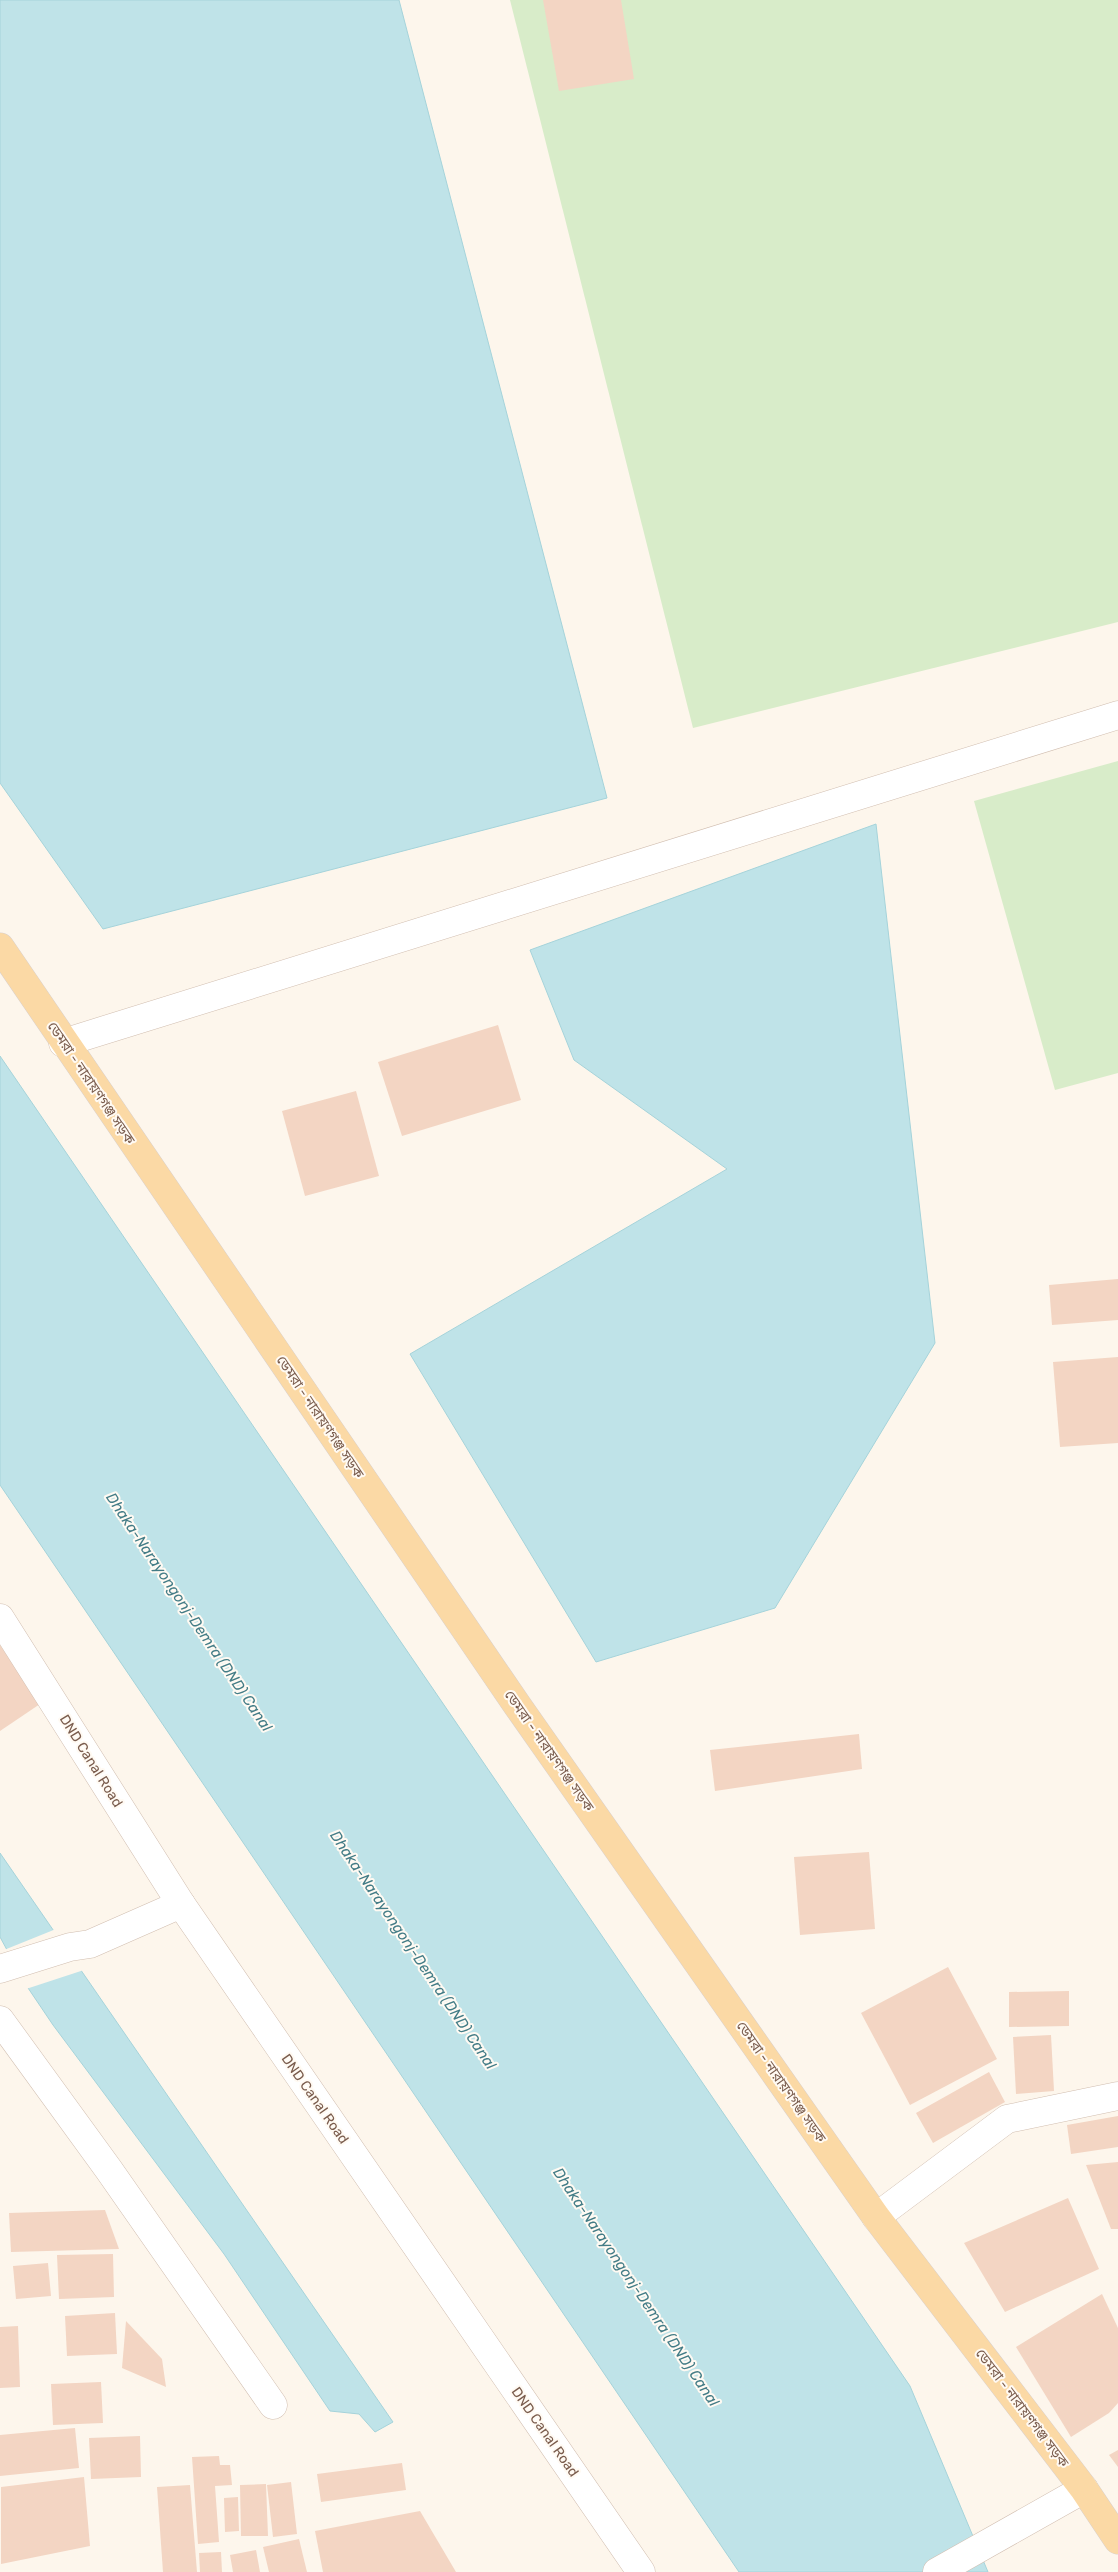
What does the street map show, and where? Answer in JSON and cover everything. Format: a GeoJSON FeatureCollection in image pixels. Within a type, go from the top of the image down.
{"type":"FeatureCollection","features":[{"type":"Feature","properties":{"kind":"main road","name":"ডেমরা - নারায়ণগঞ্জ সড়ক"},"geometry":{"type":"LineString","coordinates":[[0,947],[63,1043],[506,1689],[876,2217],[1084,2489],[1118,2540]]}},
{"type":"Feature","properties":{"kind":"street"},"geometry":{"type":"LineString","coordinates":[[63,1043],[1118,716]]}},
{"type":"Feature","properties":{"kind":"street","name":"DND Canal Road"},"geometry":{"type":"LineString","coordinates":[[0,1618],[181,1904],[641,2572]]}},
{"type":"Feature","properties":{"kind":"street"},"geometry":{"type":"LineString","coordinates":[[4,1969],[70,1947],[90,1944],[181,1904]]}},
{"type":"Feature","properties":{"kind":"street"},"geometry":{"type":"LineString","coordinates":[[0,2020],[109,2170],[273,2405]]}},
{"type":"Feature","properties":{"kind":"street"},"geometry":{"type":"LineString","coordinates":[[876,2217],[1007,2119],[1118,2096]]}},
{"type":"Feature","properties":{"kind":"street"},"geometry":{"type":"LineString","coordinates":[[937,2572],[1084,2489]]}},
{"type":"Feature","properties":{"kind":"green space"},"geometry":{"type":"Polygon","coordinates":[[[510,0],[1118,0],[1118,622],[693,728],[510,0]]]}},
{"type":"Feature","properties":{"kind":"green space"},"geometry":{"type":"Polygon","coordinates":[[[1118,761],[1118,1073],[1055,1090],[974,801],[1118,761]]]}},
{"type":"Feature","properties":{"kind":"water"},"geometry":{"type":"Polygon","coordinates":[[[0,0],[399,0],[607,798],[103,929],[0,783],[0,0]]]}},
{"type":"Feature","properties":{"kind":"water"},"geometry":{"type":"Polygon","coordinates":[[[876,824],[935,1343],[775,1608],[596,1662],[410,1354],[727,1169],[574,1060],[530,950],[876,824]]]}},
{"type":"Feature","properties":{"kind":"water","name":"Dhaka-Narayongonj-Demra (DND) Canal"},"geometry":{"type":"Polygon","coordinates":[[[0,1056],[910,2386],[988,2572],[739,2572],[0,1485],[0,1056]]]}},
{"type":"Feature","properties":{"kind":"water"},"geometry":{"type":"Polygon","coordinates":[[[0,1853],[393,2422],[375,2432],[359,2414],[330,2411],[224,2254],[53,2025],[26,1985],[0,1937],[0,1853]]]}},
{"type":"Feature","properties":{"kind":"pier"},"geometry":{"type":"Polygon","coordinates":[[[56,1929],[84,1970],[26,1989],[4,1950],[56,1929]]]}},
{"type":"Feature","properties":{"kind":"building"},"geometry":{"type":"Polygon","coordinates":[[[543,0],[621,0],[634,79],[559,91],[543,0]]]}},
{"type":"Feature","properties":{"kind":"building"},"geometry":{"type":"Polygon","coordinates":[[[498,1025],[521,1100],[402,1136],[378,1062],[498,1025]]]}},
{"type":"Feature","properties":{"kind":"building"},"geometry":{"type":"Polygon","coordinates":[[[356,1091],[379,1176],[305,1196],[282,1111],[356,1091]]]}},
{"type":"Feature","properties":{"kind":"building"},"geometry":{"type":"Polygon","coordinates":[[[1118,1279],[1118,1320],[1052,1325],[1049,1285],[1118,1279]]]}},
{"type":"Feature","properties":{"kind":"building"},"geometry":{"type":"Polygon","coordinates":[[[1118,1357],[1118,1443],[1060,1447],[1053,1362],[1118,1357]]]}},
{"type":"Feature","properties":{"kind":"building"},"geometry":{"type":"Polygon","coordinates":[[[0,1645],[40,1704],[0,1731],[0,1645]]]}},
{"type":"Feature","properties":{"kind":"building"},"geometry":{"type":"Polygon","coordinates":[[[859,1734],[862,1769],[715,1791],[710,1750],[859,1734]]]}},
{"type":"Feature","properties":{"kind":"building"},"geometry":{"type":"Polygon","coordinates":[[[869,1852],[875,1929],[800,1935],[794,1857],[869,1852]]]}},
{"type":"Feature","properties":{"kind":"building"},"geometry":{"type":"Polygon","coordinates":[[[948,1967],[997,2059],[910,2105],[861,2013],[948,1967]]]}},
{"type":"Feature","properties":{"kind":"building"},"geometry":{"type":"Polygon","coordinates":[[[1069,1991],[1069,2026],[1009,2027],[1009,1992],[1069,1991]]]}},
{"type":"Feature","properties":{"kind":"building"},"geometry":{"type":"Polygon","coordinates":[[[1051,2035],[1054,2091],[1016,2094],[1013,2037],[1051,2035]]]}},
{"type":"Feature","properties":{"kind":"building"},"geometry":{"type":"Polygon","coordinates":[[[989,2072],[1005,2102],[933,2143],[916,2113],[989,2072]]]}},
{"type":"Feature","properties":{"kind":"building"},"geometry":{"type":"Polygon","coordinates":[[[1118,2116],[1118,2147],[1071,2154],[1067,2125],[1118,2116]]]}},
{"type":"Feature","properties":{"kind":"building"},"geometry":{"type":"Polygon","coordinates":[[[1118,2162],[1118,2229],[1111,2229],[1086,2165],[1118,2162]]]}},
{"type":"Feature","properties":{"kind":"building"},"geometry":{"type":"Polygon","coordinates":[[[1068,2198],[1099,2269],[1005,2312],[964,2243],[1068,2198]]]}},
{"type":"Feature","properties":{"kind":"building"},"geometry":{"type":"Polygon","coordinates":[[[105,2210],[119,2249],[11,2252],[9,2213],[105,2210]]]}},
{"type":"Feature","properties":{"kind":"building"},"geometry":{"type":"Polygon","coordinates":[[[113,2254],[114,2297],[59,2299],[57,2255],[113,2254]]]}},
{"type":"Feature","properties":{"kind":"building"},"geometry":{"type":"Polygon","coordinates":[[[48,2263],[51,2296],[16,2299],[13,2266],[48,2263]]]}},
{"type":"Feature","properties":{"kind":"building"},"geometry":{"type":"Polygon","coordinates":[[[1102,2294],[1118,2328],[1118,2403],[1109,2413],[1071,2437],[1016,2347],[1102,2294]]]}},
{"type":"Feature","properties":{"kind":"building"},"geometry":{"type":"Polygon","coordinates":[[[115,2313],[117,2354],[67,2356],[65,2316],[115,2313]]]}},
{"type":"Feature","properties":{"kind":"building"},"geometry":{"type":"Polygon","coordinates":[[[126,2321],[162,2359],[166,2387],[122,2368],[126,2321]]]}},
{"type":"Feature","properties":{"kind":"building"},"geometry":{"type":"Polygon","coordinates":[[[18,2326],[20,2387],[0,2388],[0,2327],[18,2326]]]}},
{"type":"Feature","properties":{"kind":"building"},"geometry":{"type":"Polygon","coordinates":[[[101,2382],[103,2423],[53,2425],[51,2384],[101,2382]]]}},
{"type":"Feature","properties":{"kind":"building"},"geometry":{"type":"Polygon","coordinates":[[[75,2428],[79,2468],[0,2476],[0,2435],[75,2428]]]}},
{"type":"Feature","properties":{"kind":"building"},"geometry":{"type":"Polygon","coordinates":[[[140,2436],[141,2477],[91,2479],[89,2438],[140,2436]]]}},
{"type":"Feature","properties":{"kind":"building"},"geometry":{"type":"Polygon","coordinates":[[[1118,2450],[1118,2467],[1109,2455],[1118,2450]]]}},
{"type":"Feature","properties":{"kind":"building"},"geometry":{"type":"Polygon","coordinates":[[[219,2456],[220,2465],[230,2465],[232,2485],[215,2486],[219,2542],[198,2544],[192,2457],[219,2456]]]}},
{"type":"Feature","properties":{"kind":"building"},"geometry":{"type":"Polygon","coordinates":[[[402,2463],[406,2490],[321,2502],[317,2474],[402,2463]]]}},
{"type":"Feature","properties":{"kind":"building"},"geometry":{"type":"Polygon","coordinates":[[[84,2477],[90,2546],[1,2564],[1,2487],[84,2477]]]}},
{"type":"Feature","properties":{"kind":"building"},"geometry":{"type":"Polygon","coordinates":[[[291,2482],[297,2534],[273,2537],[267,2485],[291,2482]]]}},
{"type":"Feature","properties":{"kind":"building"},"geometry":{"type":"Polygon","coordinates":[[[266,2484],[268,2536],[241,2536],[240,2485],[266,2484]]]}},
{"type":"Feature","properties":{"kind":"building"},"geometry":{"type":"Polygon","coordinates":[[[190,2485],[197,2572],[163,2572],[157,2487],[190,2485]]]}},
{"type":"Feature","properties":{"kind":"building"},"geometry":{"type":"Polygon","coordinates":[[[238,2497],[239,2531],[225,2532],[224,2498],[238,2497]]]}},
{"type":"Feature","properties":{"kind":"building"},"geometry":{"type":"Polygon","coordinates":[[[420,2511],[456,2572],[323,2572],[315,2531],[420,2511]]]}},
{"type":"Feature","properties":{"kind":"building"},"geometry":{"type":"Polygon","coordinates":[[[299,2539],[307,2572],[269,2572],[263,2547],[299,2539]]]}},
{"type":"Feature","properties":{"kind":"building"},"geometry":{"type":"Polygon","coordinates":[[[256,2550],[260,2572],[233,2572],[230,2555],[256,2550]]]}},
{"type":"Feature","properties":{"kind":"building"},"geometry":{"type":"Polygon","coordinates":[[[221,2552],[222,2572],[200,2572],[199,2553],[221,2552]]]}}]}
